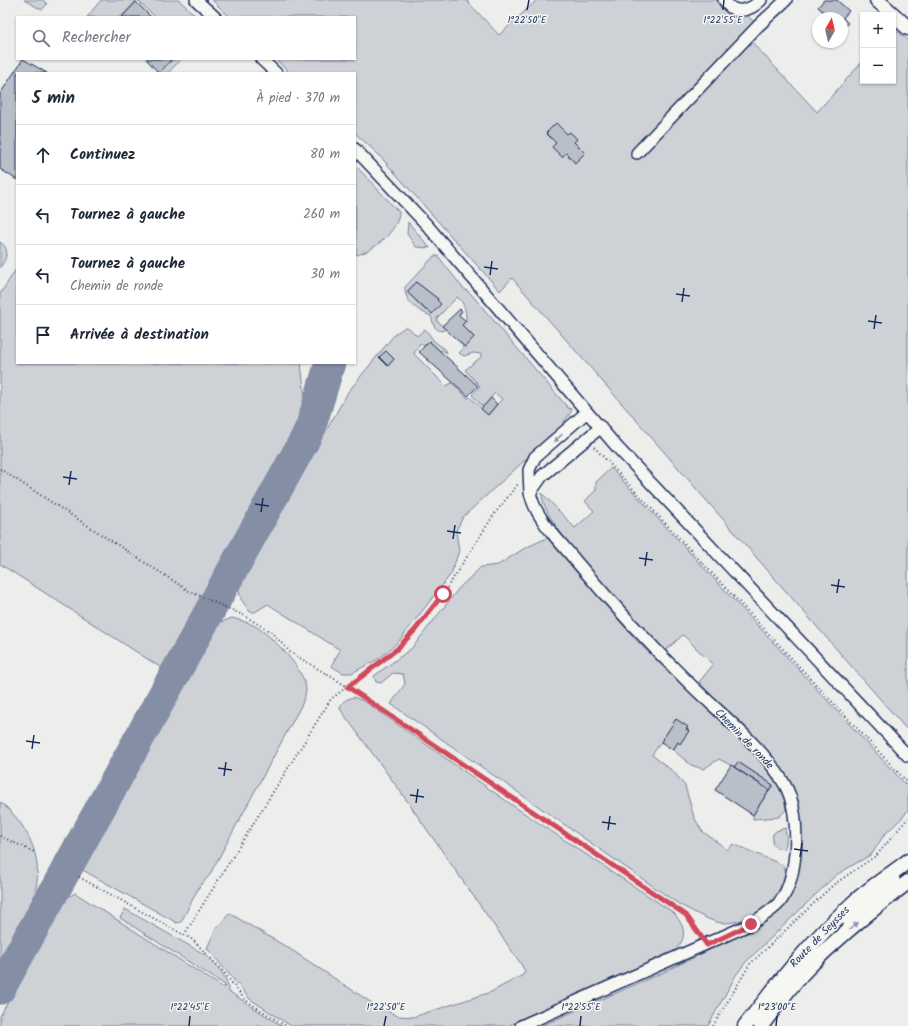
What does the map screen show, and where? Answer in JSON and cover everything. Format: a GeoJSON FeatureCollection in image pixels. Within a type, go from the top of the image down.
{"type":"FeatureCollection","features":[{"type":"Feature","properties":{"kind":"main road"},"geometry":{"type":"LineString","coordinates":[[880,1],[908,28]]}},
{"type":"Feature","properties":{"kind":"main road","name":"Route de Seysses"},"geometry":{"type":"LineString","coordinates":[[752,1025],[798,958],[850,905],[908,861]]}},
{"type":"Feature","properties":{"kind":"main road","name":"Route de Seysses"},"geometry":{"type":"LineString","coordinates":[[752,1025],[820,956],[878,905],[908,882]]}},
{"type":"Feature","properties":{"kind":"lane"},"geometry":{"type":"LineString","coordinates":[[196,0],[214,16]]}},
{"type":"Feature","properties":{"kind":"lane"},"geometry":{"type":"LineString","coordinates":[[724,0],[733,9],[738,11],[754,6],[761,0]]}},
{"type":"Feature","properties":{"kind":"lane"},"geometry":{"type":"LineString","coordinates":[[638,153],[758,26],[786,0]]}},
{"type":"Feature","properties":{"kind":"lane"},"geometry":{"type":"LineString","coordinates":[[262,60],[275,72]]}},
{"type":"Feature","properties":{"kind":"lane"},"geometry":{"type":"LineString","coordinates":[[356,150],[426,224],[600,427],[908,756]]}},
{"type":"Feature","properties":{"kind":"lane"},"geometry":{"type":"LineString","coordinates":[[528,470],[535,457],[587,412]]}},
{"type":"Feature","properties":{"kind":"lane"},"geometry":{"type":"LineString","coordinates":[[530,493],[542,476],[600,427]]}},
{"type":"Feature","properties":{"kind":"lane","name":"Chemin de ronde"},"geometry":{"type":"LineString","coordinates":[[521,1026],[707,945],[751,924],[780,902],[790,883],[796,834],[791,804],[786,787],[760,752],[658,653],[604,594],[551,532],[533,504],[530,493],[528,470]]}},
{"type":"Feature","properties":{"kind":"lane","name":"Route de Seysses"},"geometry":{"type":"LineString","coordinates":[[752,1025],[798,967],[837,928],[874,895],[908,870]]}},
{"type":"Feature","properties":{"kind":"path"},"geometry":{"type":"LineString","coordinates":[[586,439],[908,783]]}},
{"type":"Feature","properties":{"kind":"path"},"geometry":{"type":"LineString","coordinates":[[0,469],[189,591],[242,615],[270,632],[290,652],[348,687],[686,915],[707,945]]}},
{"type":"Feature","properties":{"kind":"path"},"geometry":{"type":"LineString","coordinates":[[184,934],[331,699],[397,649],[415,630],[443,594],[495,513],[528,470]]}},
{"type":"Feature","properties":{"kind":"path"},"geometry":{"type":"LineString","coordinates":[[713,1026],[750,964],[833,885],[877,855],[908,818]]}},
{"type":"Feature","properties":{"kind":"path"},"geometry":{"type":"LineString","coordinates":[[0,836],[34,852]]}},
{"type":"Feature","properties":{"kind":"path"},"geometry":{"type":"LineString","coordinates":[[79,877],[193,940],[208,953],[245,1000],[286,1026]]}},
{"type":"Feature","properties":{"kind":"shaded area"},"geometry":{"type":"Polygon","coordinates":[[[24,0],[43,0],[47,4],[42,10],[24,0]]]}},
{"type":"Feature","properties":{"kind":"shaded area"},"geometry":{"type":"Polygon","coordinates":[[[101,0],[137,0],[122,16],[88,16],[101,0]]]}},
{"type":"Feature","properties":{"kind":"shaded area"},"geometry":{"type":"Polygon","coordinates":[[[137,0],[179,0],[196,16],[154,16],[137,0]]]}},
{"type":"Feature","properties":{"kind":"shaded area"},"geometry":{"type":"Polygon","coordinates":[[[212,0],[466,0],[499,35],[537,0],[732,0],[758,26],[748,38],[817,112],[860,64],[860,84],[896,84],[896,30],[908,40],[908,731],[512,278],[500,291],[378,154],[356,134],[356,72],[289,72],[276,60],[356,60],[356,16],[229,16],[212,0]]]}},
{"type":"Feature","properties":{"kind":"shaded area"},"geometry":{"type":"Polygon","coordinates":[[[172,60],[180,60],[169,72],[160,72],[172,60]]]}},
{"type":"Feature","properties":{"kind":"shaded area"},"geometry":{"type":"Polygon","coordinates":[[[356,166],[399,212],[395,226],[390,233],[377,245],[363,253],[356,255],[356,166]]]}},
{"type":"Feature","properties":{"kind":"shaded area"},"geometry":{"type":"Polygon","coordinates":[[[408,222],[430,248],[416,247],[407,234],[408,222]]]}},
{"type":"Feature","properties":{"kind":"shaded area"},"geometry":{"type":"Polygon","coordinates":[[[0,242],[5,248],[6,258],[0,268],[0,242]]]}},
{"type":"Feature","properties":{"kind":"shaded area"},"geometry":{"type":"Polygon","coordinates":[[[434,256],[438,256],[462,287],[471,294],[569,409],[570,408],[572,410],[561,427],[463,517],[456,531],[459,551],[451,574],[399,641],[380,658],[352,673],[343,673],[331,666],[340,650],[268,604],[255,612],[250,612],[241,599],[238,587],[348,392],[395,334],[405,327],[409,328],[417,336],[425,329],[434,341],[446,350],[447,353],[442,350],[440,351],[429,341],[424,346],[420,343],[414,354],[446,386],[452,383],[468,398],[470,397],[488,415],[502,399],[495,393],[483,407],[472,395],[480,386],[465,370],[481,357],[481,354],[473,353],[464,356],[459,353],[463,349],[462,344],[465,346],[474,337],[462,325],[466,321],[466,314],[460,299],[457,297],[437,318],[437,321],[445,328],[443,331],[434,326],[431,316],[417,309],[409,301],[405,292],[405,287],[434,256]],[[416,282],[407,292],[426,311],[428,310],[432,314],[438,299],[416,282]]]}},
{"type":"Feature","properties":{"kind":"shaded area"},"geometry":{"type":"Polygon","coordinates":[[[16,270],[16,364],[301,364],[305,397],[301,415],[163,669],[0,564],[0,294],[16,270]]]}},
{"type":"Feature","properties":{"kind":"shaded area"},"geometry":{"type":"Polygon","coordinates":[[[611,468],[908,787],[908,810],[903,817],[884,835],[872,854],[836,875],[745,963],[736,975],[708,1026],[541,1026],[666,971],[759,926],[779,910],[789,898],[796,883],[798,866],[792,788],[782,770],[699,682],[713,665],[683,635],[665,651],[593,574],[573,550],[546,508],[542,493],[575,528],[594,511],[585,501],[596,490],[596,482],[611,468]]]}},
{"type":"Feature","properties":{"kind":"shaded area"},"geometry":{"type":"Polygon","coordinates":[[[547,538],[637,641],[769,768],[784,797],[786,810],[779,817],[753,819],[753,815],[773,785],[738,762],[734,767],[719,759],[703,769],[691,765],[673,750],[678,742],[680,744],[688,728],[676,720],[652,755],[674,772],[685,786],[694,817],[702,831],[728,850],[733,844],[783,865],[785,876],[777,894],[765,907],[751,916],[734,922],[720,923],[708,919],[680,905],[391,704],[405,684],[403,674],[393,673],[381,683],[376,682],[374,676],[412,648],[459,588],[481,567],[498,565],[525,548],[547,538]]]}},
{"type":"Feature","properties":{"kind":"shaded area"},"geometry":{"type":"Polygon","coordinates":[[[232,618],[255,626],[278,645],[294,663],[300,673],[306,692],[302,704],[209,876],[199,887],[181,922],[177,923],[81,869],[216,624],[232,618]]]}},
{"type":"Feature","properties":{"kind":"shaded area"},"geometry":{"type":"Polygon","coordinates":[[[354,697],[367,703],[515,807],[674,913],[682,926],[683,931],[682,941],[679,946],[668,957],[507,1026],[291,1026],[250,999],[207,948],[217,926],[221,925],[229,913],[290,949],[378,1007],[398,1016],[413,1017],[491,992],[523,975],[525,971],[400,791],[340,709],[343,702],[354,697]]]}},
{"type":"Feature","properties":{"kind":"shaded area"},"geometry":{"type":"Polygon","coordinates":[[[0,802],[17,819],[30,840],[37,863],[37,875],[34,897],[26,915],[0,958],[0,802]]]}},
{"type":"Feature","properties":{"kind":"shaded area"},"geometry":{"type":"Polygon","coordinates":[[[785,828],[786,844],[784,849],[776,848],[772,843],[773,834],[776,831],[785,828]]]}},
{"type":"Feature","properties":{"kind":"shaded area"},"geometry":{"type":"Polygon","coordinates":[[[75,893],[224,988],[225,985],[120,918],[125,909],[204,954],[223,975],[228,985],[228,991],[282,1026],[0,1026],[0,1016],[65,899],[75,893]]]}},
{"type":"Feature","properties":{"kind":"building"},"geometry":{"type":"Polygon","coordinates":[[[824,0],[837,0],[849,11],[823,12],[818,7],[824,0]]]}},
{"type":"Feature","properties":{"kind":"building"},"geometry":{"type":"Polygon","coordinates":[[[136,2],[150,16],[123,16],[136,2]]]}},
{"type":"Feature","properties":{"kind":"building"},"geometry":{"type":"Polygon","coordinates":[[[22,60],[45,72],[16,72],[16,179],[0,169],[0,94],[22,60]]]}},
{"type":"Feature","properties":{"kind":"building"},"geometry":{"type":"Polygon","coordinates":[[[147,60],[171,60],[160,72],[158,72],[147,60]]]}},
{"type":"Feature","properties":{"kind":"building"},"geometry":{"type":"Polygon","coordinates":[[[556,123],[567,134],[570,132],[577,139],[574,142],[585,153],[575,163],[566,153],[562,157],[552,147],[556,143],[546,133],[556,123]]]}},
{"type":"Feature","properties":{"kind":"building"},"geometry":{"type":"Polygon","coordinates":[[[416,282],[438,299],[437,300],[441,304],[432,314],[407,292],[416,282]]]}},
{"type":"Feature","properties":{"kind":"building"},"geometry":{"type":"Polygon","coordinates":[[[460,309],[462,311],[459,315],[466,321],[462,325],[474,337],[465,347],[442,326],[460,309]]]}},
{"type":"Feature","properties":{"kind":"building"},"geometry":{"type":"Polygon","coordinates":[[[429,341],[478,386],[468,396],[419,352],[429,341]]]}},
{"type":"Feature","properties":{"kind":"building"},"geometry":{"type":"Polygon","coordinates":[[[386,351],[394,359],[388,366],[379,357],[386,351]]]}},
{"type":"Feature","properties":{"kind":"building"},"geometry":{"type":"Polygon","coordinates":[[[491,398],[497,404],[488,415],[481,409],[491,398]]]}},
{"type":"Feature","properties":{"kind":"building"},"geometry":{"type":"Polygon","coordinates":[[[676,719],[688,727],[686,729],[689,731],[680,744],[678,742],[673,750],[661,742],[676,719]]]}},
{"type":"Feature","properties":{"kind":"building"},"geometry":{"type":"Polygon","coordinates":[[[738,762],[773,785],[769,790],[734,767],[738,762]]]}},
{"type":"Feature","properties":{"kind":"building"},"geometry":{"type":"Polygon","coordinates":[[[731,765],[769,790],[753,815],[715,790],[731,765]]]}},
{"type":"Feature","properties":{"kind":"taxiway"},"geometry":{"type":"LineString","coordinates":[[0,989],[304,441],[311,426],[330,364]]}},
{"type":"Feature","properties":{"kind":"route"},"geometry":{"type":"LineString","coordinates":[[443,594],[415,630],[397,649],[348,687],[686,915],[707,945],[751,924]]}}]}
